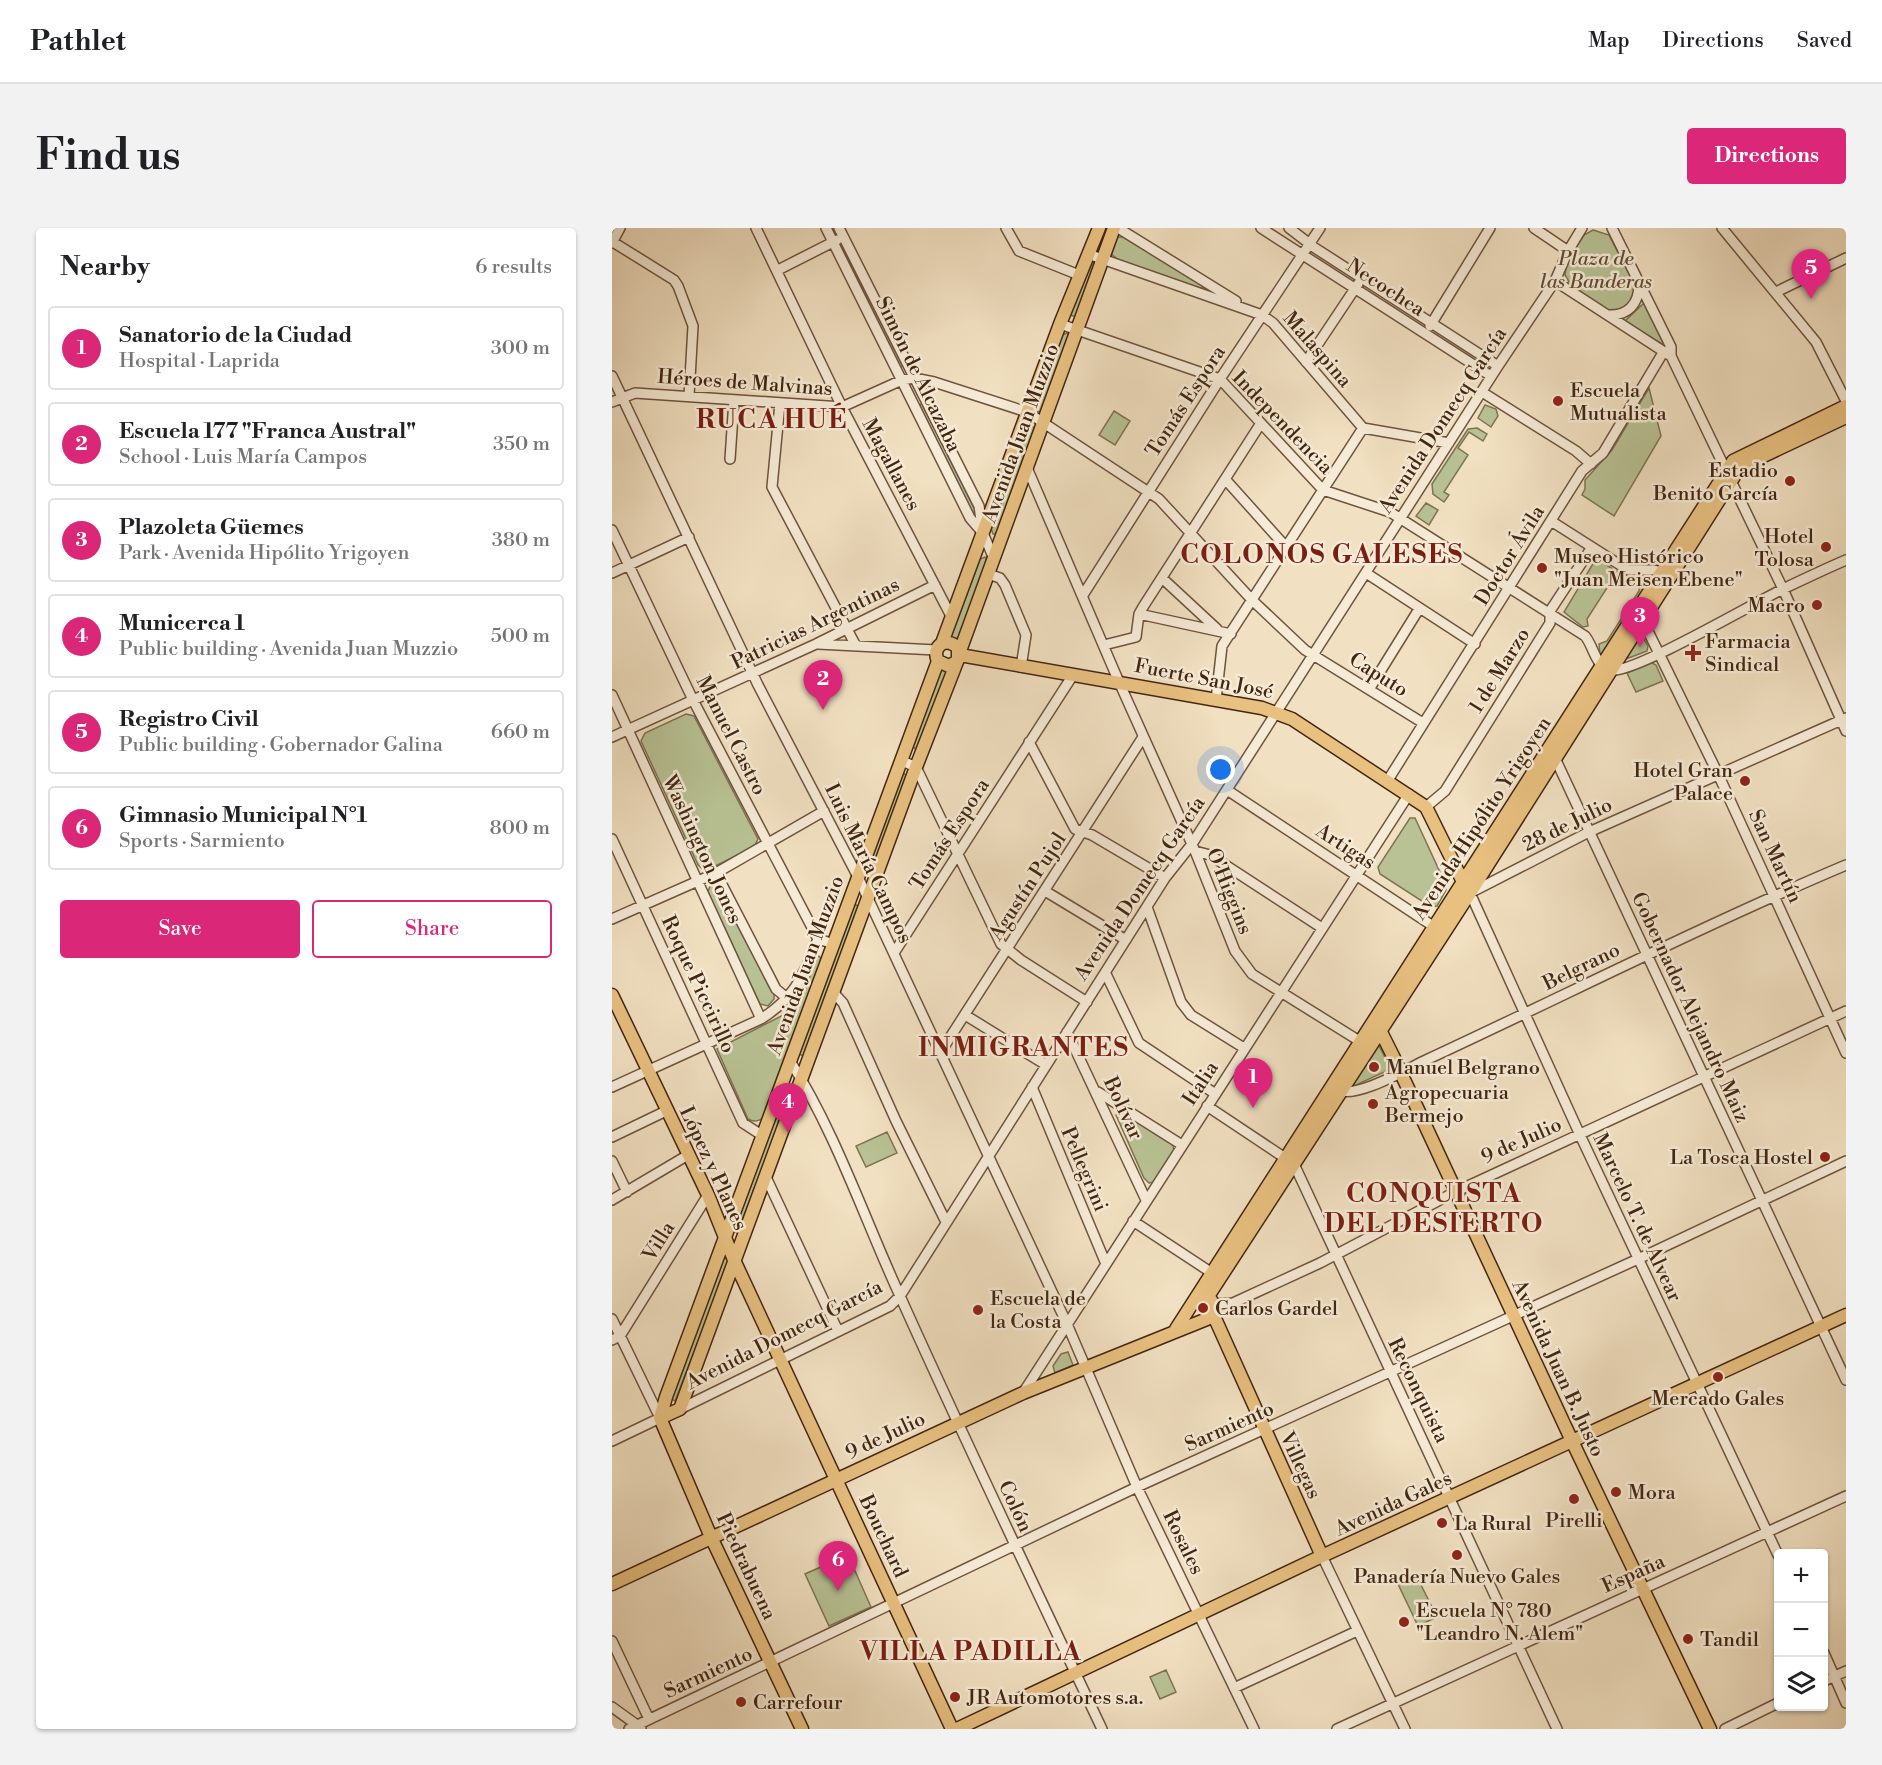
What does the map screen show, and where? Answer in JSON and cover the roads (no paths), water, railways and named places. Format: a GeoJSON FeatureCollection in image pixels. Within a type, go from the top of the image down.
{"type":"FeatureCollection","features":[{"type":"Feature","properties":{"kind":"main road","name":"Avenida Juan Muzzio"},"geometry":{"type":"LineString","coordinates":[[660,1419],[724,1237],[902,761],[939,652],[1027,412],[1099,228]]}},
{"type":"Feature","properties":{"kind":"main road","name":"Avenida Juan Muzzio"},"geometry":{"type":"LineString","coordinates":[[680,1409],[916,767],[1028,470],[1102,260],[1116,228]]}},
{"type":"Feature","properties":{"kind":"main road","name":"Avenida Hipólito Yrigoyen"},"geometry":{"type":"LineString","coordinates":[[1204,1307],[1212,1273],[1290,1161],[1377,1027],[1439,930],[1462,882],[1551,754],[1607,668],[1733,461],[1744,453],[1846,406]]}},
{"type":"Feature","properties":{"kind":"main road","name":"Avenida Hipólito Yrigoyen"},"geometry":{"type":"LineString","coordinates":[[1666,574],[1731,484],[1740,467],[1846,417]]}},
{"type":"Feature","properties":{"kind":"main road"},"geometry":{"type":"LineString","coordinates":[[952,642],[958,656],[945,666],[939,652],[952,642]]}},
{"type":"Feature","properties":{"kind":"main road","name":"Fuerte San José"},"geometry":{"type":"LineString","coordinates":[[958,656],[1119,682],[1278,712],[1293,719],[1426,807],[1462,882],[1470,893]]}},
{"type":"Feature","properties":{"kind":"main road","name":"Avenida Hipólito Yrigoyen"},"geometry":{"type":"LineString","coordinates":[[1439,930],[1470,893],[1551,754]]}},
{"type":"Feature","properties":{"kind":"main road","name":"López y Planes"},"geometry":{"type":"LineString","coordinates":[[612,995],[616,1016],[648,1071],[708,1195],[734,1260],[780,1359]]}},
{"type":"Feature","properties":{"kind":"main road","name":"Avenida Hipólito Yrigoyen"},"geometry":{"type":"LineString","coordinates":[[1337,1089],[1360,1042],[1377,1027]]}},
{"type":"Feature","properties":{"kind":"main road","name":"Avenida Juan B. Justo"},"geometry":{"type":"LineString","coordinates":[[1377,1027],[1401,1072],[1513,1316],[1710,1729]]}},
{"type":"Feature","properties":{"kind":"main road","name":"Avenida Hipólito Yrigoyen"},"geometry":{"type":"LineString","coordinates":[[1204,1307],[1290,1161]]}},
{"type":"Feature","properties":{"kind":"main road"},"geometry":{"type":"LineString","coordinates":[[713,1208],[722,1211],[737,1205]]}},
{"type":"Feature","properties":{"kind":"main road"},"geometry":{"type":"LineString","coordinates":[[1176,1329],[1204,1307]]}},
{"type":"Feature","properties":{"kind":"main road","name":"9 de Julio"},"geometry":{"type":"LineString","coordinates":[[612,1584],[1023,1393],[1086,1369],[1176,1329],[1204,1307]]}},
{"type":"Feature","properties":{"kind":"main road","name":"Villegas"},"geometry":{"type":"LineString","coordinates":[[1204,1307],[1323,1556]]}},
{"type":"Feature","properties":{"kind":"main road","name":"Avenida Gales"},"geometry":{"type":"LineString","coordinates":[[957,1729],[1323,1556],[1846,1315]]}},
{"type":"Feature","properties":{"kind":"main road","name":"Bouchard"},"geometry":{"type":"LineString","coordinates":[[780,1359],[951,1729]]}},
{"type":"Feature","properties":{"kind":"main road","name":"Avenida Domecq García"},"geometry":{"type":"LineString","coordinates":[[660,1419],[680,1409]]}},
{"type":"Feature","properties":{"kind":"main road","name":"Piedrabuena"},"geometry":{"type":"LineString","coordinates":[[660,1419],[711,1537],[802,1729]]}},
{"type":"Feature","properties":{"kind":"street"},"geometry":{"type":"LineString","coordinates":[[620,228],[612,242],[674,280],[678,286],[693,326],[689,396]]}},
{"type":"Feature","properties":{"kind":"street","name":"Magallanes"},"geometry":{"type":"LineString","coordinates":[[756,228],[842,407],[952,618]]}},
{"type":"Feature","properties":{"kind":"street","name":"Simón de Alcazaba"},"geometry":{"type":"LineString","coordinates":[[826,228],[970,518],[983,533]]}},
{"type":"Feature","properties":{"kind":"street"},"geometry":{"type":"LineString","coordinates":[[1006,228],[1019,251],[1079,275]]}},
{"type":"Feature","properties":{"kind":"street"},"geometry":{"type":"LineString","coordinates":[[1116,228],[1262,315]]}},
{"type":"Feature","properties":{"kind":"street","name":"Necochea"},"geometry":{"type":"LineString","coordinates":[[1261,228],[1491,376]]}},
{"type":"Feature","properties":{"kind":"street","name":"Necochea"},"geometry":{"type":"LineString","coordinates":[[1289,228],[1361,279],[1498,366]]}},
{"type":"Feature","properties":{"kind":"street","name":"Tomás Espora"},"geometry":{"type":"LineString","coordinates":[[1083,595],[1220,379],[1320,228]]}},
{"type":"Feature","properties":{"kind":"street"},"geometry":{"type":"LineString","coordinates":[[1425,334],[1490,228]]}},
{"type":"Feature","properties":{"kind":"street"},"geometry":{"type":"LineString","coordinates":[[1534,228],[1568,251]]}},
{"type":"Feature","properties":{"kind":"street"},"geometry":{"type":"LineString","coordinates":[[1580,231],[1590,228]]}},
{"type":"Feature","properties":{"kind":"street"},"geometry":{"type":"LineString","coordinates":[[1722,228],[1816,342],[1846,401]]}},
{"type":"Feature","properties":{"kind":"street"},"geometry":{"type":"LineString","coordinates":[[1612,229],[1671,347],[1667,354]]}},
{"type":"Feature","properties":{"kind":"street","name":"Avenida Domecq García"},"geometry":{"type":"LineString","coordinates":[[680,1409],[890,1306],[900,1296],[1165,878],[1194,848],[1227,790],[1491,376],[1555,281],[1580,231]]}},
{"type":"Feature","properties":{"kind":"street"},"geometry":{"type":"LineString","coordinates":[[778,270],[833,243],[841,232]]}},
{"type":"Feature","properties":{"kind":"street","name":"Simón de Alcazaba"},"geometry":{"type":"LineString","coordinates":[[841,232],[979,506],[983,533],[994,559]]}},
{"type":"Feature","properties":{"kind":"street","name":"Malaspina"},"geometry":{"type":"LineString","coordinates":[[1088,255],[1262,315],[1273,323],[1363,428]]}},
{"type":"Feature","properties":{"kind":"street"},"geometry":{"type":"LineString","coordinates":[[1776,292],[1846,258]]}},
{"type":"Feature","properties":{"kind":"street"},"geometry":{"type":"LineString","coordinates":[[1306,362],[1361,279]]}},
{"type":"Feature","properties":{"kind":"street"},"geometry":{"type":"LineString","coordinates":[[1555,281],[1667,354],[1783,589],[1844,719],[1846,731]]}},
{"type":"Feature","properties":{"kind":"street"},"geometry":{"type":"LineString","coordinates":[[1608,315],[1622,314],[1633,307],[1638,297],[1639,284]]}},
{"type":"Feature","properties":{"kind":"street","name":"Independencia"},"geometry":{"type":"LineString","coordinates":[[1060,324],[1220,379],[1323,490],[1390,513],[1509,585],[1585,636],[1607,668]]}},
{"type":"Feature","properties":{"kind":"street","name":"Doctor Ávila"},"geometry":{"type":"LineString","coordinates":[[1388,780],[1582,471],[1603,453],[1667,354]]}},
{"type":"Feature","properties":{"kind":"street","name":"Luis María Campos"},"geometry":{"type":"LineString","coordinates":[[612,376],[753,673],[858,877],[1086,1369]]}},
{"type":"Feature","properties":{"kind":"street","name":"Héroes de Malvinas"},"geometry":{"type":"LineString","coordinates":[[612,402],[635,393],[842,407],[902,380],[914,378],[934,382],[1027,412],[1149,491],[1252,600],[1305,650],[1315,655]]}},
{"type":"Feature","properties":{"kind":"street"},"geometry":{"type":"LineString","coordinates":[[1482,392],[1576,451],[1591,464]]}},
{"type":"Feature","properties":{"kind":"street"},"geometry":{"type":"LineString","coordinates":[[730,459],[734,400]]}},
{"type":"Feature","properties":{"kind":"street"},"geometry":{"type":"LineString","coordinates":[[780,403],[772,487],[856,646]]}},
{"type":"Feature","properties":{"kind":"street"},"geometry":{"type":"LineString","coordinates":[[1104,645],[1136,637],[1139,614],[1261,423]]}},
{"type":"Feature","properties":{"kind":"street"},"geometry":{"type":"LineString","coordinates":[[1216,699],[1222,646],[1363,428],[1449,442]]}},
{"type":"Feature","properties":{"kind":"street","name":"O'Higgins"},"geometry":{"type":"LineString","coordinates":[[1028,470],[1143,737],[1194,848],[1238,958],[1252,974],[1360,1042]]}},
{"type":"Feature","properties":{"kind":"street"},"geometry":{"type":"LineString","coordinates":[[1225,479],[1286,547]]}},
{"type":"Feature","properties":{"kind":"street"},"geometry":{"type":"LineString","coordinates":[[1551,521],[1628,570],[1666,574]]}},
{"type":"Feature","properties":{"kind":"street","name":"Manuel Castro"},"geometry":{"type":"LineString","coordinates":[[612,530],[693,700],[818,939]]}},
{"type":"Feature","properties":{"kind":"street"},"geometry":{"type":"LineString","coordinates":[[612,573],[689,537]]}},
{"type":"Feature","properties":{"kind":"street","name":"1 de Marzo"},"geometry":{"type":"LineString","coordinates":[[1426,807],[1444,791],[1451,781],[1550,623],[1550,611],[1592,547]]}},
{"type":"Feature","properties":{"kind":"street"},"geometry":{"type":"LineString","coordinates":[[1607,668],[1624,669],[1660,653],[1783,589],[1846,560]]}},
{"type":"Feature","properties":{"kind":"street"},"geometry":{"type":"LineString","coordinates":[[1366,573],[1474,644]]}},
{"type":"Feature","properties":{"kind":"street"},"geometry":{"type":"LineString","coordinates":[[988,574],[1000,579],[1005,585],[1026,634],[1021,667]]}},
{"type":"Feature","properties":{"kind":"street"},"geometry":{"type":"LineString","coordinates":[[1162,578],[1218,631]]}},
{"type":"Feature","properties":{"kind":"street","name":"Patricias Argentinas"},"geometry":{"type":"LineString","coordinates":[[612,737],[816,644],[935,585]]}},
{"type":"Feature","properties":{"kind":"street"},"geometry":{"type":"LineString","coordinates":[[1370,688],[1419,609]]}},
{"type":"Feature","properties":{"kind":"street"},"geometry":{"type":"LineString","coordinates":[[1139,614],[1231,634]]}},
{"type":"Feature","properties":{"kind":"street","name":"San Martín"},"geometry":{"type":"LineString","coordinates":[[1637,620],[1660,653],[1719,774],[1846,1053]]}},
{"type":"Feature","properties":{"kind":"street"},"geometry":{"type":"LineString","coordinates":[[816,644],[939,652]]}},
{"type":"Feature","properties":{"kind":"street","name":"Caputo"},"geometry":{"type":"LineString","coordinates":[[1315,655],[1423,723]]}},
{"type":"Feature","properties":{"kind":"street","name":"Tomás Espora"},"geometry":{"type":"LineString","coordinates":[[894,953],[1073,675]]}},
{"type":"Feature","properties":{"kind":"street","name":"Washington Jones"},"geometry":{"type":"LineString","coordinates":[[612,695],[761,1019]]}},
{"type":"Feature","properties":{"kind":"street","name":"28 de Julio"},"geometry":{"type":"LineString","coordinates":[[1470,893],[1589,832],[1844,719]]}},
{"type":"Feature","properties":{"kind":"street","name":"Agustín Pujol"},"geometry":{"type":"LineString","coordinates":[[940,1053],[1143,737]]}},
{"type":"Feature","properties":{"kind":"street"},"geometry":{"type":"LineString","coordinates":[[1029,742],[1075,829],[1082,834],[1092,836],[1165,878]]}},
{"type":"Feature","properties":{"kind":"street","name":"Gobernador Alejandro Maiz"},"geometry":{"type":"LineString","coordinates":[[1551,754],[1846,1380]]}},
{"type":"Feature","properties":{"kind":"street"},"geometry":{"type":"LineString","coordinates":[[902,761],[916,767],[996,936],[1006,950],[1087,1002]]}},
{"type":"Feature","properties":{"kind":"street","name":"Artigas"},"geometry":{"type":"LineString","coordinates":[[1227,790],[1439,930]]}},
{"type":"Feature","properties":{"kind":"street","name":"Italia"},"geometry":{"type":"LineString","coordinates":[[1023,1393],[1214,1093],[1409,794]]}},
{"type":"Feature","properties":{"kind":"street"},"geometry":{"type":"LineString","coordinates":[[612,919],[716,873],[769,845],[824,811]]}},
{"type":"Feature","properties":{"kind":"street","name":"Roque Piccirillo"},"geometry":{"type":"LineString","coordinates":[[612,839],[743,1123],[763,1136]]}},
{"type":"Feature","properties":{"kind":"street"},"geometry":{"type":"LineString","coordinates":[[1194,848],[1210,855],[1322,928]]}},
{"type":"Feature","properties":{"kind":"street","name":"Belgrano"},"geometry":{"type":"LineString","coordinates":[[1337,1089],[1355,1092],[1401,1072],[1646,955],[1846,865]]}},
{"type":"Feature","properties":{"kind":"street","name":"Washington Jones"},"geometry":{"type":"LineString","coordinates":[[716,873],[776,989],[788,999]]}},
{"type":"Feature","properties":{"kind":"street"},"geometry":{"type":"LineString","coordinates":[[1045,891],[1126,940]]}},
{"type":"Feature","properties":{"kind":"street","name":"Marcelo T. de Alvear"},"geometry":{"type":"LineString","coordinates":[[1470,893],[1696,1384],[1776,1549]]}},
{"type":"Feature","properties":{"kind":"street"},"geometry":{"type":"LineString","coordinates":[[1147,907],[1181,1002],[1191,1015],[1244,1048]]}},
{"type":"Feature","properties":{"kind":"street"},"geometry":{"type":"LineString","coordinates":[[612,1087],[761,1019],[788,999],[802,980],[818,939],[834,944]]}},
{"type":"Feature","properties":{"kind":"street"},"geometry":{"type":"LineString","coordinates":[[1106,974],[1139,1043],[1214,1093]]}},
{"type":"Feature","properties":{"kind":"street"},"geometry":{"type":"LineString","coordinates":[[833,992],[843,1003],[896,1121],[946,1222]]}},
{"type":"Feature","properties":{"kind":"street","name":"9 de Julio"},"geometry":{"type":"LineString","coordinates":[[1204,1307],[1233,1303],[1455,1192],[1846,1011]]}},
{"type":"Feature","properties":{"kind":"street"},"geometry":{"type":"LineString","coordinates":[[965,1015],[1046,1065]]}},
{"type":"Feature","properties":{"kind":"street","name":"Bolívar"},"geometry":{"type":"LineString","coordinates":[[1067,1032],[1098,1092],[1146,1200]]}},
{"type":"Feature","properties":{"kind":"street"},"geometry":{"type":"LineString","coordinates":[[790,1061],[801,1079],[900,1296]]}},
{"type":"Feature","properties":{"kind":"street","name":"Pellegrini"},"geometry":{"type":"LineString","coordinates":[[1032,1087],[1106,1264]]}},
{"type":"Feature","properties":{"kind":"street"},"geometry":{"type":"LineString","coordinates":[[1098,1092],[1182,1145]]}},
{"type":"Feature","properties":{"kind":"street"},"geometry":{"type":"LineString","coordinates":[[1207,1106],[1290,1161]]}},
{"type":"Feature","properties":{"kind":"street"},"geometry":{"type":"LineString","coordinates":[[612,1137],[666,1111]]}},
{"type":"Feature","properties":{"kind":"street"},"geometry":{"type":"LineString","coordinates":[[612,1200],[688,1155]]}},
{"type":"Feature","properties":{"kind":"street"},"geometry":{"type":"LineString","coordinates":[[612,1161],[627,1192]]}},
{"type":"Feature","properties":{"kind":"street","name":"Reconquista"},"geometry":{"type":"LineString","coordinates":[[1290,1161],[1451,1497],[1557,1729]]}},
{"type":"Feature","properties":{"kind":"street","name":"Sarmiento"},"geometry":{"type":"LineString","coordinates":[[637,1728],[649,1719],[1137,1487],[1638,1259],[1846,1161]]}},
{"type":"Feature","properties":{"kind":"street"},"geometry":{"type":"LineString","coordinates":[[765,1175],[838,1332]]}},
{"type":"Feature","properties":{"kind":"street","name":"Villa"},"geometry":{"type":"LineString","coordinates":[[616,1338],[708,1195]]}},
{"type":"Feature","properties":{"kind":"street"},"geometry":{"type":"LineString","coordinates":[[1133,1221],[1212,1273]]}},
{"type":"Feature","properties":{"kind":"street","name":"Colón"},"geometry":{"type":"LineString","coordinates":[[900,1296],[1102,1729]]}},
{"type":"Feature","properties":{"kind":"street"},"geometry":{"type":"LineString","coordinates":[[612,1319],[616,1338],[660,1419]]}},
{"type":"Feature","properties":{"kind":"street","name":"Rosales"},"geometry":{"type":"LineString","coordinates":[[1086,1369],[1137,1487],[1254,1729]]}},
{"type":"Feature","properties":{"kind":"street","name":"Avenida Domecq García"},"geometry":{"type":"LineString","coordinates":[[612,1441],[660,1419]]}},
{"type":"Feature","properties":{"kind":"street","name":"España"},"geometry":{"type":"LineString","coordinates":[[1337,1729],[1846,1496]]}},
{"type":"Feature","properties":{"kind":"street","name":"Villegas"},"geometry":{"type":"LineString","coordinates":[[1323,1556],[1405,1729]]}},
{"type":"Feature","properties":{"kind":"street"},"geometry":{"type":"LineString","coordinates":[[1234,1689],[1357,1631]]}},
{"type":"Feature","properties":{"kind":"street"},"geometry":{"type":"LineString","coordinates":[[612,1641],[649,1719]]}},
{"type":"Feature","properties":{"kind":"street"},"geometry":{"type":"LineString","coordinates":[[1826,1657],[1846,1703]]}},
{"type":"Feature","properties":{"kind":"street"},"geometry":{"type":"LineString","coordinates":[[1828,1680],[1846,1671]]}},
{"type":"Feature","properties":{"kind":"street"},"geometry":{"type":"LineString","coordinates":[[1725,1729],[1774,1705]]}},
{"type":"Feature","properties":{"kind":"street"},"geometry":{"type":"LineString","coordinates":[[612,1707],[637,1728]]}},
{"type":"Feature","properties":{"kind":"place","name":"Registro Civil"},"geometry":{"type":"Point","coordinates":[1811,299]}},
{"type":"Feature","properties":{"kind":"place","name":"Escuela Mutualista"},"geometry":{"type":"Point","coordinates":[1558,401]}},
{"type":"Feature","properties":{"kind":"place","name":"Estadio Benito García"},"geometry":{"type":"Point","coordinates":[1790,481]}},
{"type":"Feature","properties":{"kind":"place","name":"Hotel Tolosa"},"geometry":{"type":"Point","coordinates":[1826,547]}},
{"type":"Feature","properties":{"kind":"place","name":"Museo Histórico \"Juan Meisen Ebene\""},"geometry":{"type":"Point","coordinates":[1542,568]}},
{"type":"Feature","properties":{"kind":"place","name":"Macro"},"geometry":{"type":"Point","coordinates":[1817,605]}},
{"type":"Feature","properties":{"kind":"place","name":"Plazoleta Güemes"},"geometry":{"type":"Point","coordinates":[1640,647]}},
{"type":"Feature","properties":{"kind":"place","name":"Farmacia Sindical"},"geometry":{"type":"Point","coordinates":[1693,653]}},
{"type":"Feature","properties":{"kind":"place","name":"Escuela 177 \"Franca Austral\""},"geometry":{"type":"Point","coordinates":[823,710]}},
{"type":"Feature","properties":{"kind":"place","name":"Hotel Gran Palace"},"geometry":{"type":"Point","coordinates":[1745,781]}},
{"type":"Feature","properties":{"kind":"place","name":"Manuel Belgrano"},"geometry":{"type":"Point","coordinates":[1374,1067]}},
{"type":"Feature","properties":{"kind":"place","name":"Agropecuaria Bermejo"},"geometry":{"type":"Point","coordinates":[1373,1104]}},
{"type":"Feature","properties":{"kind":"place","name":"Sanatorio de la Ciudad"},"geometry":{"type":"Point","coordinates":[1253,1108]}},
{"type":"Feature","properties":{"kind":"place","name":"Municerca 1"},"geometry":{"type":"Point","coordinates":[788,1133]}},
{"type":"Feature","properties":{"kind":"place","name":"La Tosca Hostel"},"geometry":{"type":"Point","coordinates":[1825,1157]}},
{"type":"Feature","properties":{"kind":"place","name":"Carlos Gardel"},"geometry":{"type":"Point","coordinates":[1203,1308]}},
{"type":"Feature","properties":{"kind":"place","name":"Escuela de la Costa"},"geometry":{"type":"Point","coordinates":[978,1310]}},
{"type":"Feature","properties":{"kind":"place","name":"Mercado Gales"},"geometry":{"type":"Point","coordinates":[1718,1377]}},
{"type":"Feature","properties":{"kind":"place","name":"Mora"},"geometry":{"type":"Point","coordinates":[1616,1492]}},
{"type":"Feature","properties":{"kind":"place","name":"Pirelli"},"geometry":{"type":"Point","coordinates":[1574,1499]}},
{"type":"Feature","properties":{"kind":"place","name":"La Rural"},"geometry":{"type":"Point","coordinates":[1442,1523]}},
{"type":"Feature","properties":{"kind":"place","name":"Panadería Nuevo Gales"},"geometry":{"type":"Point","coordinates":[1457,1555]}},
{"type":"Feature","properties":{"kind":"place","name":"Gimnasio Municipal N°1"},"geometry":{"type":"Point","coordinates":[838,1591]}},
{"type":"Feature","properties":{"kind":"place","name":"Escuela N° 780 \"Leandro N. Alem\""},"geometry":{"type":"Point","coordinates":[1404,1622]}},
{"type":"Feature","properties":{"kind":"place","name":"Tandil"},"geometry":{"type":"Point","coordinates":[1688,1639]}},
{"type":"Feature","properties":{"kind":"place","name":"JR Automotores s.a."},"geometry":{"type":"Point","coordinates":[955,1697]}},
{"type":"Feature","properties":{"kind":"place","name":"Carrefour"},"geometry":{"type":"Point","coordinates":[741,1702]}},
{"type":"Feature","properties":{"kind":"district","name":"RUCA HUÉ"},"geometry":{"type":"Point","coordinates":[772,419]}},
{"type":"Feature","properties":{"kind":"district","name":"COLONOS GALESES"},"geometry":{"type":"Point","coordinates":[1322,554]}},
{"type":"Feature","properties":{"kind":"district","name":"INMIGRANTES"},"geometry":{"type":"Point","coordinates":[1024,1047]}},
{"type":"Feature","properties":{"kind":"district","name":"CONQUISTA DEL DESIERTO"},"geometry":{"type":"Point","coordinates":[1434,1208]}},
{"type":"Feature","properties":{"kind":"district","name":"VILLA PADILLA"},"geometry":{"type":"Point","coordinates":[971,1651]}},
{"type":"Feature","properties":{"kind":"park label","name":"Plaza de las Banderas"},"geometry":{"type":"Point","coordinates":[1596,270]}}]}
